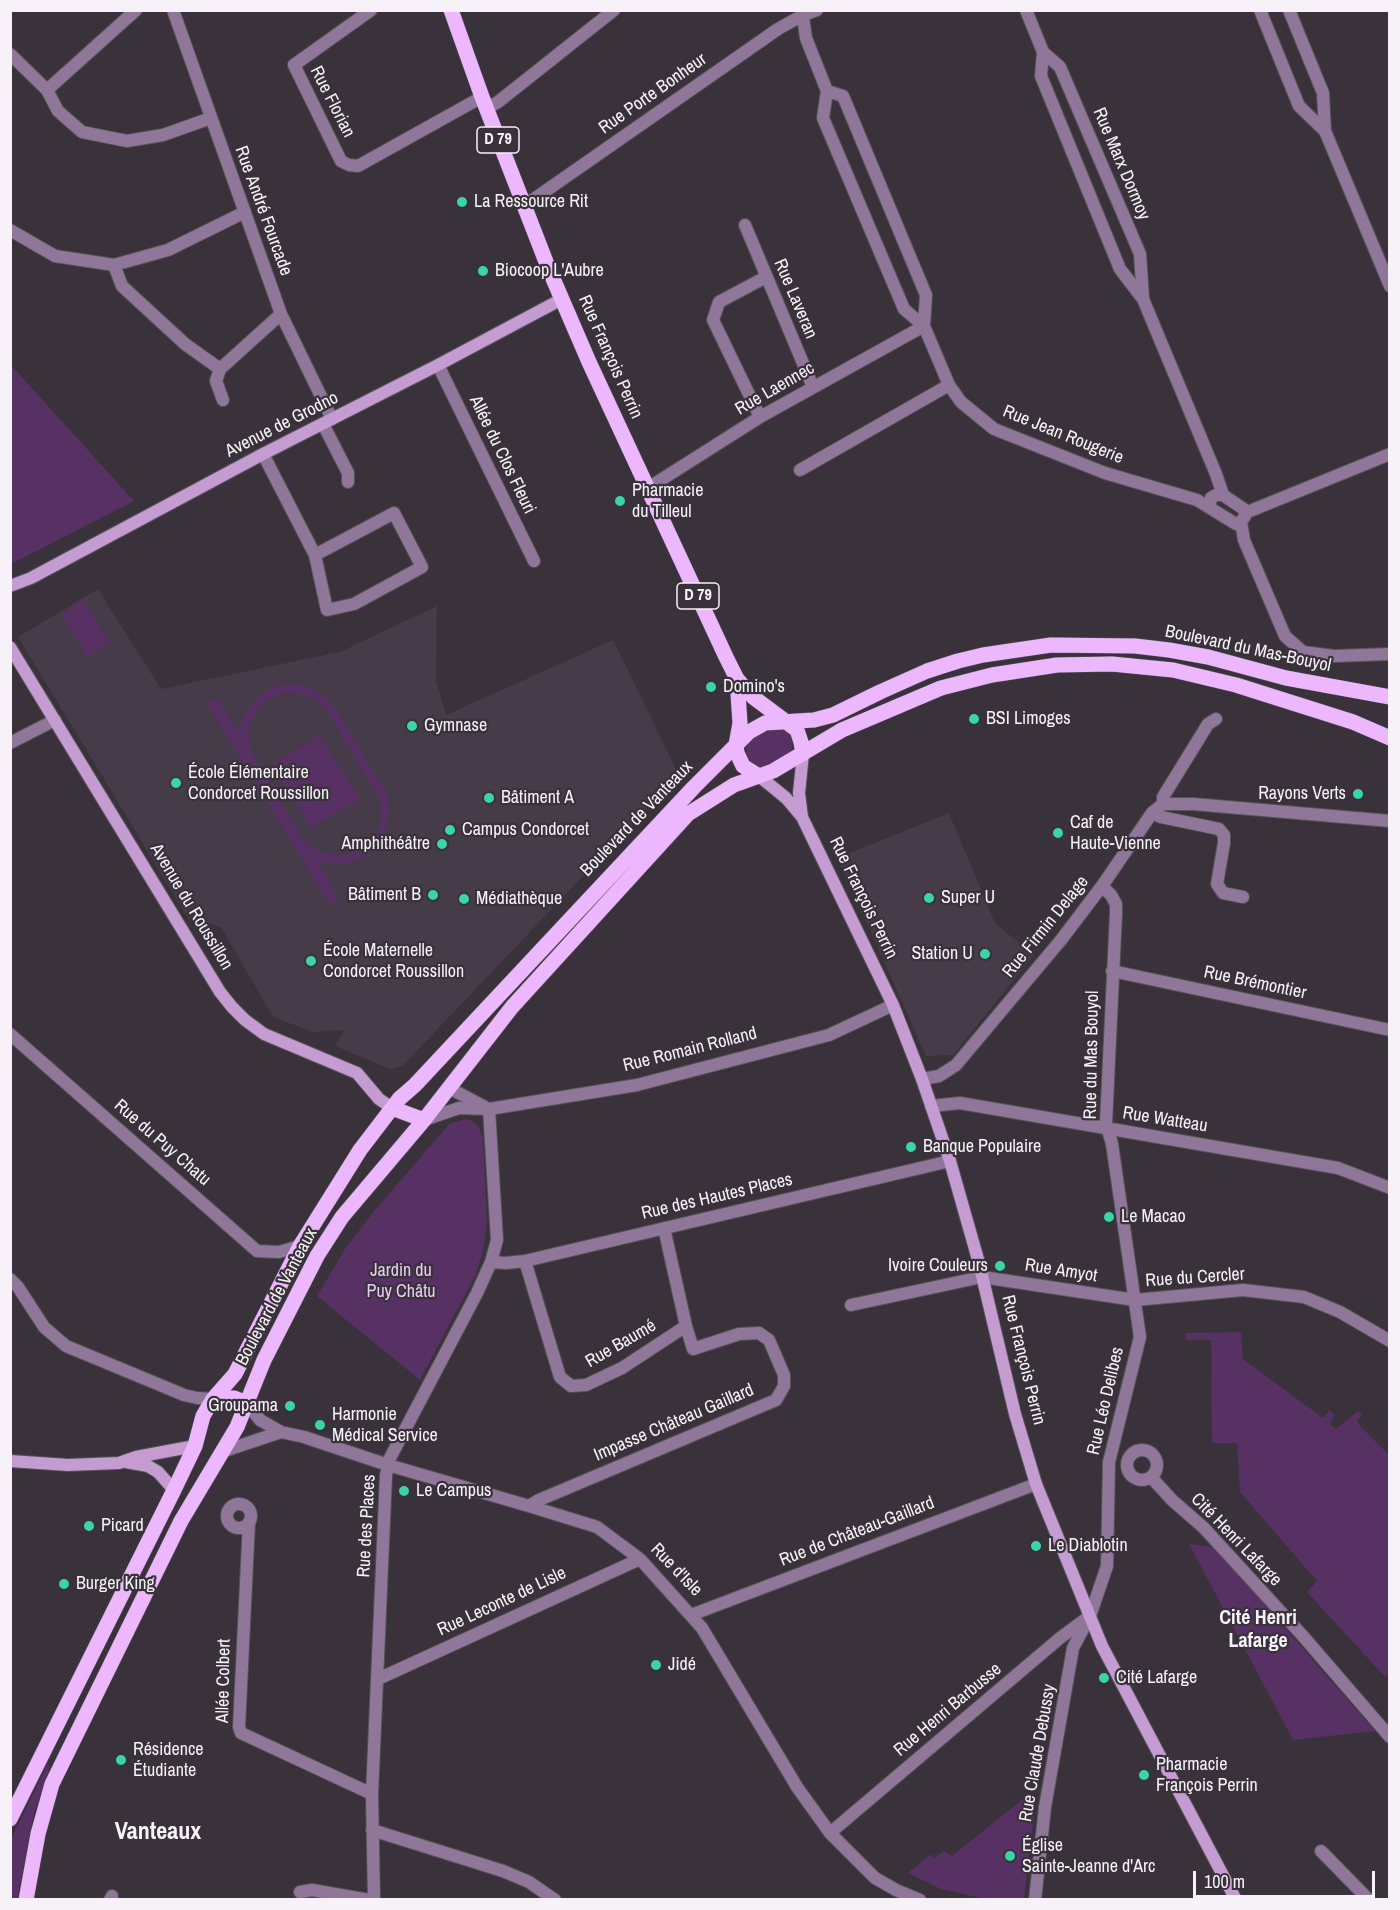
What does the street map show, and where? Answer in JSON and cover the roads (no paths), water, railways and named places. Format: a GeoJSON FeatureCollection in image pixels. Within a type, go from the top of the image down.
{"type":"FeatureCollection","features":[{"type":"Feature","properties":{"kind":"main road","name":"Rue François Perrin"},"geometry":{"type":"LineString","coordinates":[[452,10],[484,103],[562,299],[737,679],[753,697],[797,730],[802,754],[800,793],[802,817]]}},
{"type":"Feature","properties":{"kind":"main road","name":"Avenue de Grodno"},"geometry":{"type":"LineString","coordinates":[[14,585],[562,299]]}},
{"type":"Feature","properties":{"kind":"main road","name":"Boulevard du Mas-Bouyol"},"geometry":{"type":"LineString","coordinates":[[786,721],[814,720],[833,715],[910,679],[958,661],[993,653],[1051,645],[1135,646],[1169,650],[1209,657],[1286,678],[1389,698]]}},
{"type":"Feature","properties":{"kind":"main road","name":"Avenue du Roussillon"},"geometry":{"type":"LineString","coordinates":[[10,647],[220,992],[232,1007],[264,1034],[357,1073],[379,1100],[392,1108],[424,1120]]}},
{"type":"Feature","properties":{"kind":"main road","name":"Boulevard du Mas-Bouyol"},"geometry":{"type":"LineString","coordinates":[[802,754],[842,730],[941,688],[1021,669],[1068,664],[1112,664],[1173,670],[1236,685],[1353,722],[1389,738]]}},
{"type":"Feature","properties":{"kind":"main road","name":"Rue François Perrin"},"geometry":{"type":"LineString","coordinates":[[737,679],[740,723],[736,745],[738,759],[743,766],[786,798],[802,817],[893,1005],[922,1079],[950,1161],[982,1277],[1015,1414],[1036,1484],[1102,1646],[1236,1899]]}},
{"type":"Feature","properties":{"kind":"main road","name":"Boulevard de Vanteaux"},"geometry":{"type":"LineString","coordinates":[[10,1819],[174,1490],[195,1446],[203,1416],[213,1399],[235,1374],[300,1246],[360,1150],[392,1108],[736,745],[749,732],[765,723],[786,721]]}},
{"type":"Feature","properties":{"kind":"main road","name":"Boulevard de Vanteaux"},"geometry":{"type":"LineString","coordinates":[[26,1899],[38,1834],[52,1784],[181,1521],[214,1463],[218,1450],[237,1427],[240,1401],[268,1353],[317,1256],[342,1217],[424,1120],[532,984],[688,814],[734,785],[773,771],[802,754]]}},
{"type":"Feature","properties":{"kind":"main road"},"geometry":{"type":"LineString","coordinates":[[415,1086],[432,1085],[449,1088]]}},
{"type":"Feature","properties":{"kind":"main road"},"geometry":{"type":"LineString","coordinates":[[213,1399],[240,1401]]}},
{"type":"Feature","properties":{"kind":"main road"},"geometry":{"type":"LineString","coordinates":[[126,1462],[136,1457],[195,1446],[218,1450]]}},
{"type":"Feature","properties":{"kind":"main road"},"geometry":{"type":"LineString","coordinates":[[10,1461],[68,1465],[126,1462],[148,1466],[158,1472],[174,1490]]}},
{"type":"Feature","properties":{"kind":"street","name":"Rue André Fourcade"},"geometry":{"type":"LineString","coordinates":[[173,10],[281,314],[328,421],[348,473],[348,482]]}},
{"type":"Feature","properties":{"kind":"street","name":"Rue Florian"},"geometry":{"type":"LineString","coordinates":[[371,10],[294,65],[342,160],[349,165],[358,166],[484,103]]}},
{"type":"Feature","properties":{"kind":"street"},"geometry":{"type":"LineString","coordinates":[[484,103],[498,102],[614,10]]}},
{"type":"Feature","properties":{"kind":"street","name":"Rue Porte Bonheur"},"geometry":{"type":"LineString","coordinates":[[524,206],[778,28],[802,13],[817,10]]}},
{"type":"Feature","properties":{"kind":"street","name":"Rue Marx Dormoy"},"geometry":{"type":"LineString","coordinates":[[1026,10],[1043,52],[1060,67],[1140,254],[1143,299]]}},
{"type":"Feature","properties":{"kind":"street"},"geometry":{"type":"LineString","coordinates":[[1260,10],[1299,106],[1325,131]]}},
{"type":"Feature","properties":{"kind":"street"},"geometry":{"type":"LineString","coordinates":[[1289,10],[1323,93],[1325,131],[1389,286]]}},
{"type":"Feature","properties":{"kind":"street"},"geometry":{"type":"LineString","coordinates":[[47,90],[134,11]]}},
{"type":"Feature","properties":{"kind":"street","name":"Rue Jean Rougerie"},"geometry":{"type":"LineString","coordinates":[[802,13],[806,39],[827,91],[823,118],[904,309],[924,326]]}},
{"type":"Feature","properties":{"kind":"street","name":"Rue Marx Dormoy"},"geometry":{"type":"LineString","coordinates":[[1043,52],[1041,76],[1044,84],[1120,269],[1143,299],[1223,495]]}},
{"type":"Feature","properties":{"kind":"street"},"geometry":{"type":"LineString","coordinates":[[10,54],[47,90],[58,111],[82,132],[127,141],[163,135],[211,118]]}},
{"type":"Feature","properties":{"kind":"street","name":"Rue Jean Rougerie"},"geometry":{"type":"LineString","coordinates":[[827,91],[843,96],[926,295],[924,326],[949,385],[961,402],[994,429],[1105,473],[1197,500],[1241,520]]}},
{"type":"Feature","properties":{"kind":"street"},"geometry":{"type":"LineString","coordinates":[[10,230],[55,256],[114,265],[168,250],[245,212]]}},
{"type":"Feature","properties":{"kind":"street","name":"Rue Laveran"},"geometry":{"type":"LineString","coordinates":[[745,225],[813,387]]}},
{"type":"Feature","properties":{"kind":"street"},"geometry":{"type":"LineString","coordinates":[[114,265],[122,286],[185,344],[220,369]]}},
{"type":"Feature","properties":{"kind":"street"},"geometry":{"type":"LineString","coordinates":[[760,417],[714,320],[719,302],[766,276]]}},
{"type":"Feature","properties":{"kind":"street"},"geometry":{"type":"LineString","coordinates":[[223,400],[216,381],[220,369],[281,314]]}},
{"type":"Feature","properties":{"kind":"street","name":"Rue Laennec"},"geometry":{"type":"LineString","coordinates":[[648,488],[760,417],[924,326]]}},
{"type":"Feature","properties":{"kind":"street","name":"Allée du Clos Fleuri"},"geometry":{"type":"LineString","coordinates":[[438,365],[534,561]]}},
{"type":"Feature","properties":{"kind":"street"},"geometry":{"type":"LineString","coordinates":[[800,470],[949,385]]}},
{"type":"Feature","properties":{"kind":"street"},"geometry":{"type":"LineString","coordinates":[[263,454],[315,555],[327,610],[354,604],[422,567],[394,513],[315,555]]}},
{"type":"Feature","properties":{"kind":"street"},"geometry":{"type":"LineString","coordinates":[[1241,520],[1389,454]]}},
{"type":"Feature","properties":{"kind":"street"},"geometry":{"type":"LineString","coordinates":[[1209,506],[1211,498],[1223,495],[1245,510],[1241,520],[1244,540],[1285,636],[1303,652],[1334,656],[1389,654]]}},
{"type":"Feature","properties":{"kind":"street","name":"Rue Firmin Delage"},"geometry":{"type":"LineString","coordinates":[[922,1079],[939,1076],[956,1065],[1060,940],[1102,886],[1152,813],[1163,804],[1163,797],[1208,724],[1216,719]]}},
{"type":"Feature","properties":{"kind":"street"},"geometry":{"type":"LineString","coordinates":[[10,743],[55,720]]}},
{"type":"Feature","properties":{"kind":"street"},"geometry":{"type":"LineString","coordinates":[[1163,804],[1193,804],[1389,821]]}},
{"type":"Feature","properties":{"kind":"street"},"geometry":{"type":"LineString","coordinates":[[1152,813],[1161,818],[1219,829],[1224,835],[1224,843],[1217,884],[1223,893],[1243,897]]}},
{"type":"Feature","properties":{"kind":"street","name":"Rue du Mas Bouyol"},"geometry":{"type":"LineString","coordinates":[[1102,886],[1116,904],[1106,1123],[1114,1155],[1135,1300]]}},
{"type":"Feature","properties":{"kind":"street","name":"Rue Brémontier"},"geometry":{"type":"LineString","coordinates":[[1112,971],[1389,1030]]}},
{"type":"Feature","properties":{"kind":"street","name":"Rue Romain Rolland"},"geometry":{"type":"LineString","coordinates":[[424,1120],[459,1108],[489,1109],[648,1082],[829,1035],[893,1005]]}},
{"type":"Feature","properties":{"kind":"street","name":"Rue du Puy Chatu"},"geometry":{"type":"LineString","coordinates":[[10,1034],[256,1251],[279,1252],[300,1246]]}},
{"type":"Feature","properties":{"kind":"street"},"geometry":{"type":"LineString","coordinates":[[449,1088],[489,1109]]}},
{"type":"Feature","properties":{"kind":"street","name":"Rue Watteau"},"geometry":{"type":"LineString","coordinates":[[931,1106],[960,1103],[1338,1168],[1389,1188]]}},
{"type":"Feature","properties":{"kind":"street","name":"Rue des Places"},"geometry":{"type":"LineString","coordinates":[[374,1899],[372,1794],[386,1475],[388,1465],[491,1262],[497,1240],[489,1109]]}},
{"type":"Feature","properties":{"kind":"street","name":"Rue des Hautes Places"},"geometry":{"type":"LineString","coordinates":[[491,1262],[525,1261],[950,1161]]}},
{"type":"Feature","properties":{"kind":"street"},"geometry":{"type":"LineString","coordinates":[[664,1228],[686,1326]]}},
{"type":"Feature","properties":{"kind":"street","name":"Rue Baumé"},"geometry":{"type":"LineString","coordinates":[[525,1261],[560,1377],[571,1386],[586,1385],[622,1368],[686,1326]]}},
{"type":"Feature","properties":{"kind":"street"},"geometry":{"type":"LineString","coordinates":[[850,1305],[982,1277]]}},
{"type":"Feature","properties":{"kind":"street","name":"Rue Amyot"},"geometry":{"type":"LineString","coordinates":[[982,1277],[1135,1300]]}},
{"type":"Feature","properties":{"kind":"street"},"geometry":{"type":"LineString","coordinates":[[10,1279],[18,1287],[44,1327],[66,1346],[184,1395],[213,1399]]}},
{"type":"Feature","properties":{"kind":"street","name":"Rue du Cercler"},"geometry":{"type":"LineString","coordinates":[[1135,1300],[1243,1290],[1304,1297],[1340,1312],[1389,1341]]}},
{"type":"Feature","properties":{"kind":"street","name":"Rue Léo Delibes"},"geometry":{"type":"LineString","coordinates":[[1090,1616],[1107,1566],[1110,1462],[1140,1337],[1135,1300]]}},
{"type":"Feature","properties":{"kind":"street","name":"Impasse Château Gaillard"},"geometry":{"type":"LineString","coordinates":[[529,1506],[776,1400],[784,1386],[784,1375],[769,1340],[759,1333],[739,1334],[693,1349],[686,1326]]}},
{"type":"Feature","properties":{"kind":"street","name":"Rue d'Isle"},"geometry":{"type":"LineString","coordinates":[[240,1401],[260,1420],[281,1432],[304,1437],[388,1465],[597,1527],[640,1559],[702,1628],[797,1787],[830,1833],[875,1878],[896,1890],[920,1899]]}},
{"type":"Feature","properties":{"kind":"street"},"geometry":{"type":"LineString","coordinates":[[218,1450],[281,1432]]}},
{"type":"Feature","properties":{"kind":"street"},"geometry":{"type":"LineString","coordinates":[[1141,1450],[1154,1455],[1157,1465],[1154,1474],[1141,1480],[1129,1473],[1127,1463],[1131,1454],[1141,1450]]}},
{"type":"Feature","properties":{"kind":"street"},"geometry":{"type":"LineString","coordinates":[[1110,1462],[1127,1463]]}},
{"type":"Feature","properties":{"kind":"street","name":"Cité Henri Lafarge"},"geometry":{"type":"LineString","coordinates":[[1150,1477],[1204,1528],[1302,1635],[1389,1737]]}},
{"type":"Feature","properties":{"kind":"street","name":"Rue de Château-Gaillard"},"geometry":{"type":"LineString","coordinates":[[692,1615],[1036,1484]]}},
{"type":"Feature","properties":{"kind":"street","name":"Allée Colbert"},"geometry":{"type":"LineString","coordinates":[[249,1522],[239,1716],[241,1733],[372,1794]]}},
{"type":"Feature","properties":{"kind":"street","name":"Rue Leconte de Lisle"},"geometry":{"type":"LineString","coordinates":[[378,1679],[640,1559]]}},
{"type":"Feature","properties":{"kind":"street","name":"Rue Henri Barbusse"},"geometry":{"type":"LineString","coordinates":[[830,1833],[1060,1638],[1090,1616]]}},
{"type":"Feature","properties":{"kind":"street","name":"Rue Claude Debussy"},"geometry":{"type":"LineString","coordinates":[[1035,1899],[1045,1807],[1073,1648],[1090,1616]]}},
{"type":"Feature","properties":{"kind":"street"},"geometry":{"type":"LineString","coordinates":[[372,1830],[503,1872],[529,1882],[555,1899]]}},
{"type":"Feature","properties":{"kind":"street"},"geometry":{"type":"LineString","coordinates":[[1321,1851],[1369,1899]]}},
{"type":"Feature","properties":{"kind":"street"},"geometry":{"type":"LineString","coordinates":[[300,1892],[312,1890],[369,1899]]}},
{"type":"Feature","properties":{"kind":"place","name":"La Ressource Rit"},"geometry":{"type":"Point","coordinates":[462,202]}},
{"type":"Feature","properties":{"kind":"place","name":"Biocoop L'Aubre"},"geometry":{"type":"Point","coordinates":[483,271]}},
{"type":"Feature","properties":{"kind":"place","name":"Pharmacie du Tilleul"},"geometry":{"type":"Point","coordinates":[620,501]}},
{"type":"Feature","properties":{"kind":"place","name":"Domino's"},"geometry":{"type":"Point","coordinates":[711,687]}},
{"type":"Feature","properties":{"kind":"place","name":"BSI Limoges"},"geometry":{"type":"Point","coordinates":[974,719]}},
{"type":"Feature","properties":{"kind":"place","name":"Gymnase"},"geometry":{"type":"Point","coordinates":[412,726]}},
{"type":"Feature","properties":{"kind":"place","name":"École Élémentaire Condorcet Roussillon"},"geometry":{"type":"Point","coordinates":[176,783]}},
{"type":"Feature","properties":{"kind":"place","name":"Rayons Verts"},"geometry":{"type":"Point","coordinates":[1358,794]}},
{"type":"Feature","properties":{"kind":"place","name":"Bâtiment A"},"geometry":{"type":"Point","coordinates":[489,798]}},
{"type":"Feature","properties":{"kind":"place","name":"Campus Condorcet"},"geometry":{"type":"Point","coordinates":[450,830]}},
{"type":"Feature","properties":{"kind":"place","name":"Caf de Haute-Vienne"},"geometry":{"type":"Point","coordinates":[1058,833]}},
{"type":"Feature","properties":{"kind":"place","name":"Amphithéâtre"},"geometry":{"type":"Point","coordinates":[442,844]}},
{"type":"Feature","properties":{"kind":"place","name":"Bâtiment B"},"geometry":{"type":"Point","coordinates":[433,895]}},
{"type":"Feature","properties":{"kind":"place","name":"Super U"},"geometry":{"type":"Point","coordinates":[929,898]}},
{"type":"Feature","properties":{"kind":"place","name":"Médiathèque"},"geometry":{"type":"Point","coordinates":[464,899]}},
{"type":"Feature","properties":{"kind":"place","name":"Station U"},"geometry":{"type":"Point","coordinates":[985,954]}},
{"type":"Feature","properties":{"kind":"place","name":"École Maternelle Condorcet Roussillon"},"geometry":{"type":"Point","coordinates":[311,961]}},
{"type":"Feature","properties":{"kind":"place","name":"Banque Populaire"},"geometry":{"type":"Point","coordinates":[911,1147]}},
{"type":"Feature","properties":{"kind":"place","name":"Le Macao"},"geometry":{"type":"Point","coordinates":[1109,1217]}},
{"type":"Feature","properties":{"kind":"place","name":"Ivoire Couleurs"},"geometry":{"type":"Point","coordinates":[1000,1266]}},
{"type":"Feature","properties":{"kind":"place","name":"Groupama"},"geometry":{"type":"Point","coordinates":[290,1406]}},
{"type":"Feature","properties":{"kind":"place","name":"Harmonie Médical Service"},"geometry":{"type":"Point","coordinates":[320,1425]}},
{"type":"Feature","properties":{"kind":"place","name":"Le Campus"},"geometry":{"type":"Point","coordinates":[404,1491]}},
{"type":"Feature","properties":{"kind":"place","name":"Picard"},"geometry":{"type":"Point","coordinates":[89,1526]}},
{"type":"Feature","properties":{"kind":"place","name":"Le Diablotin"},"geometry":{"type":"Point","coordinates":[1036,1546]}},
{"type":"Feature","properties":{"kind":"place","name":"Burger King"},"geometry":{"type":"Point","coordinates":[64,1584]}},
{"type":"Feature","properties":{"kind":"place","name":"Jidé"},"geometry":{"type":"Point","coordinates":[656,1665]}},
{"type":"Feature","properties":{"kind":"place","name":"Cité Lafarge"},"geometry":{"type":"Point","coordinates":[1104,1678]}},
{"type":"Feature","properties":{"kind":"place","name":"Résidence Étudiante"},"geometry":{"type":"Point","coordinates":[121,1760]}},
{"type":"Feature","properties":{"kind":"place","name":"Pharmacie François Perrin"},"geometry":{"type":"Point","coordinates":[1144,1775]}},
{"type":"Feature","properties":{"kind":"place","name":"Église Sainte-Jeanne d'Arc"},"geometry":{"type":"Point","coordinates":[1010,1856]}},
{"type":"Feature","properties":{"kind":"district","name":"Cité Henri Lafarge"},"geometry":{"type":"Point","coordinates":[1258,1630]}},
{"type":"Feature","properties":{"kind":"district","name":"Vanteaux"},"geometry":{"type":"Point","coordinates":[158,1833]}},
{"type":"Feature","properties":{"kind":"park label","name":"Jardin du Puy Châtu"},"geometry":{"type":"Point","coordinates":[401,1281]}}]}
